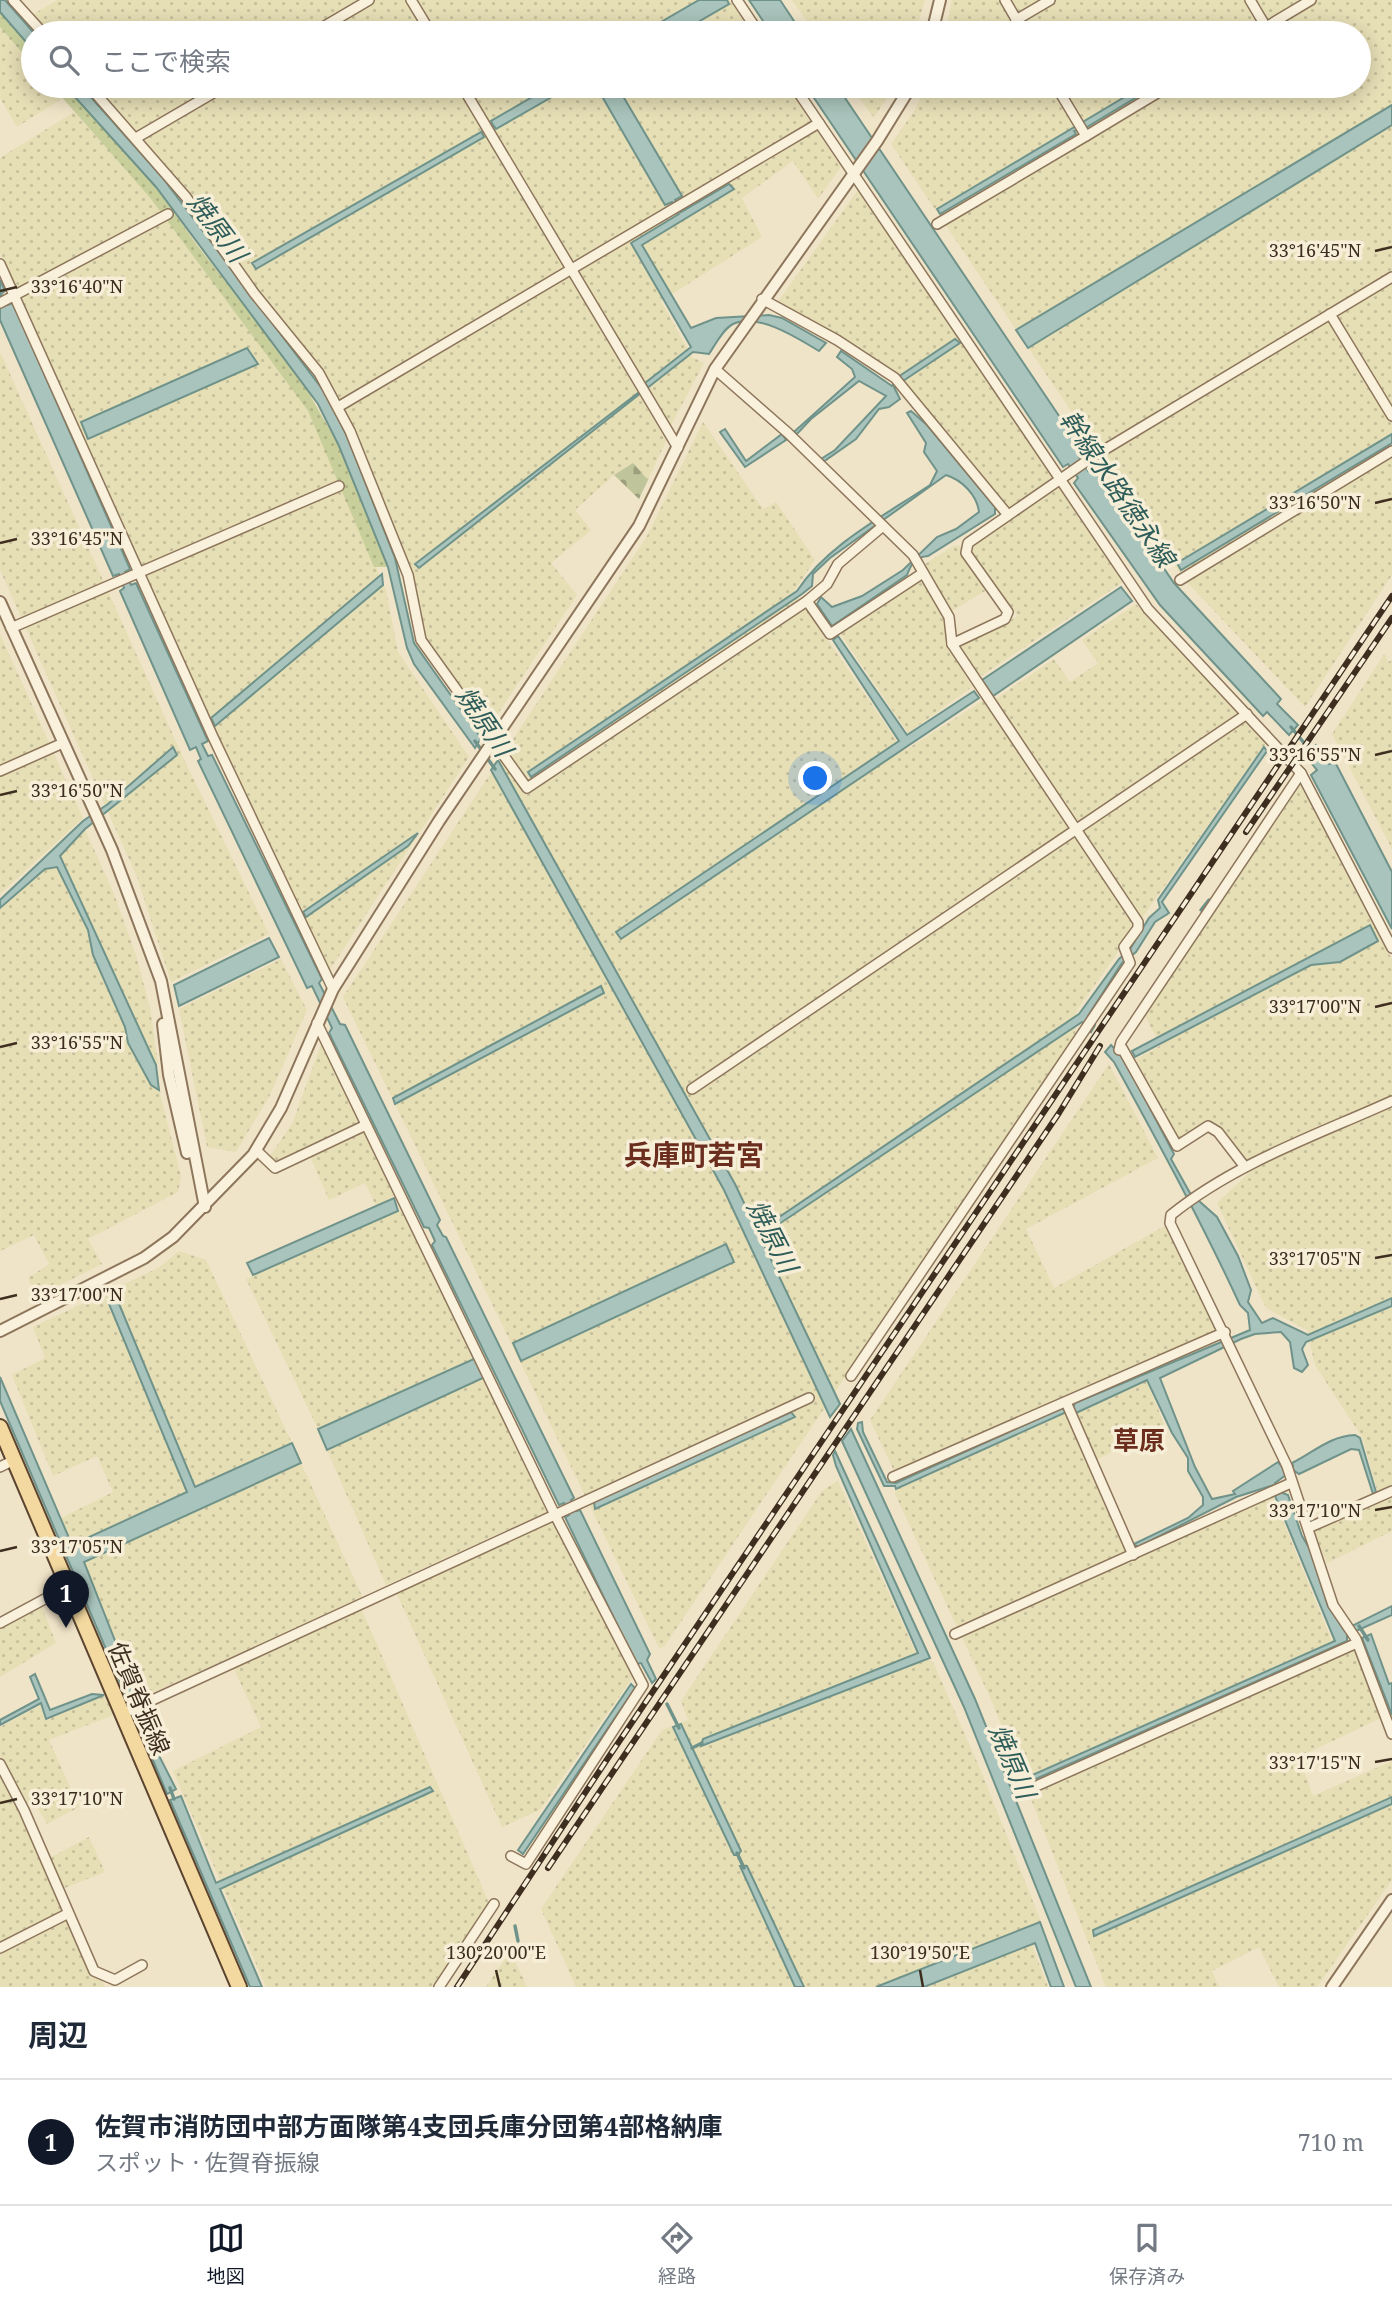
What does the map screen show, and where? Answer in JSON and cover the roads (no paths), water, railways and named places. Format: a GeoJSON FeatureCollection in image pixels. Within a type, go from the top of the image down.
{"type":"FeatureCollection","features":[{"type":"Feature","properties":{"kind":"main road","name":"佐賀脊振線"},"geometry":{"type":"LineString","coordinates":[[0,1427],[7,1464],[125,1712],[239,1987]]}},
{"type":"Feature","properties":{"kind":"street"},"geometry":{"type":"LineString","coordinates":[[13,0],[32,21]]}},
{"type":"Feature","properties":{"kind":"street"},"geometry":{"type":"LineString","coordinates":[[333,21],[369,0]]}},
{"type":"Feature","properties":{"kind":"street"},"geometry":{"type":"LineString","coordinates":[[411,0],[424,21]]}},
{"type":"Feature","properties":{"kind":"street"},"geometry":{"type":"LineString","coordinates":[[737,0],[751,21]]}},
{"type":"Feature","properties":{"kind":"street"},"geometry":{"type":"LineString","coordinates":[[935,21],[940,0]]}},
{"type":"Feature","properties":{"kind":"street"},"geometry":{"type":"LineString","coordinates":[[1004,0],[1016,20],[1051,0]]}},
{"type":"Feature","properties":{"kind":"street"},"geometry":{"type":"LineString","coordinates":[[1250,0],[1262,21]]}},
{"type":"Feature","properties":{"kind":"street"},"geometry":{"type":"LineString","coordinates":[[1276,21],[1311,0]]}},
{"type":"Feature","properties":{"kind":"street"},"geometry":{"type":"LineString","coordinates":[[100,98],[186,197],[254,293],[319,373],[350,430],[408,575],[421,640],[527,788],[807,601],[827,584],[838,564],[883,526]]}},
{"type":"Feature","properties":{"kind":"street"},"geometry":{"type":"LineString","coordinates":[[136,138],[204,98]]}},
{"type":"Feature","properties":{"kind":"street"},"geometry":{"type":"LineString","coordinates":[[469,98],[678,448]]}},
{"type":"Feature","properties":{"kind":"street"},"geometry":{"type":"LineString","coordinates":[[802,98],[1148,609],[1301,773],[1392,947]]}},
{"type":"Feature","properties":{"kind":"street"},"geometry":{"type":"LineString","coordinates":[[0,1331],[144,1258],[173,1237],[205,1207],[256,1150],[281,1108],[331,993],[494,741],[639,526],[715,369],[762,299],[877,141],[904,98]]}},
{"type":"Feature","properties":{"kind":"street"},"geometry":{"type":"LineString","coordinates":[[1064,98],[1085,134]]}},
{"type":"Feature","properties":{"kind":"street"},"geometry":{"type":"LineString","coordinates":[[937,224],[1148,98]]}},
{"type":"Feature","properties":{"kind":"street"},"geometry":{"type":"LineString","coordinates":[[338,407],[818,123]]}},
{"type":"Feature","properties":{"kind":"street"},"geometry":{"type":"LineString","coordinates":[[0,303],[168,214]]}},
{"type":"Feature","properties":{"kind":"street"},"geometry":{"type":"LineString","coordinates":[[0,264],[331,993]]}},
{"type":"Feature","properties":{"kind":"street"},"geometry":{"type":"LineString","coordinates":[[951,644],[1005,619],[1008,612],[965,548],[1086,462],[1392,277]]}},
{"type":"Feature","properties":{"kind":"street"},"geometry":{"type":"LineString","coordinates":[[762,299],[837,340],[897,381],[1008,515]]}},
{"type":"Feature","properties":{"kind":"street"},"geometry":{"type":"LineString","coordinates":[[1330,314],[1392,416]]}},
{"type":"Feature","properties":{"kind":"street"},"geometry":{"type":"LineString","coordinates":[[715,369],[788,433],[915,558],[951,622],[951,644],[1138,922],[1127,956],[1093,1018],[851,1376]]}},
{"type":"Feature","properties":{"kind":"street"},"geometry":{"type":"LineString","coordinates":[[1180,580],[1392,452]]}},
{"type":"Feature","properties":{"kind":"street"},"geometry":{"type":"LineString","coordinates":[[11,628],[339,486]]}},
{"type":"Feature","properties":{"kind":"street"},"geometry":{"type":"LineString","coordinates":[[807,601],[830,635],[923,573]]}},
{"type":"Feature","properties":{"kind":"street"},"geometry":{"type":"LineString","coordinates":[[0,602],[100,823],[154,962],[169,1075],[195,1188],[205,1207]]}},
{"type":"Feature","properties":{"kind":"street"},"geometry":{"type":"LineString","coordinates":[[692,1089],[1247,714]]}},
{"type":"Feature","properties":{"kind":"street"},"geometry":{"type":"LineString","coordinates":[[0,771],[63,743]]}},
{"type":"Feature","properties":{"kind":"street"},"geometry":{"type":"LineString","coordinates":[[1245,1167],[1218,1132],[1208,1126],[1177,1146],[1120,1049],[1121,1042],[1301,773]]}},
{"type":"Feature","properties":{"kind":"street"},"geometry":{"type":"LineString","coordinates":[[319,1017],[366,1125],[643,1685],[526,1864],[511,1856]]}},
{"type":"Feature","properties":{"kind":"street"},"geometry":{"type":"LineString","coordinates":[[1392,1101],[1245,1167],[1192,1199],[1171,1215],[1170,1223],[1225,1332],[1285,1480],[1308,1528],[1333,1605],[1357,1643],[1392,1734]]}},
{"type":"Feature","properties":{"kind":"street"},"geometry":{"type":"LineString","coordinates":[[256,1150],[275,1168],[366,1125]]}},
{"type":"Feature","properties":{"kind":"street"},"geometry":{"type":"LineString","coordinates":[[893,1477],[1225,1332]]}},
{"type":"Feature","properties":{"kind":"street"},"geometry":{"type":"LineString","coordinates":[[125,1712],[809,1398]]}},
{"type":"Feature","properties":{"kind":"street"},"geometry":{"type":"LineString","coordinates":[[1066,1402],[1133,1555]]}},
{"type":"Feature","properties":{"kind":"street"},"geometry":{"type":"LineString","coordinates":[[955,1634],[1133,1555],[1285,1480]]}},
{"type":"Feature","properties":{"kind":"street"},"geometry":{"type":"LineString","coordinates":[[1308,1528],[1392,1491]]}},
{"type":"Feature","properties":{"kind":"street"},"geometry":{"type":"LineString","coordinates":[[0,1623],[67,1587]]}},
{"type":"Feature","properties":{"kind":"street"},"geometry":{"type":"LineString","coordinates":[[1023,1792],[1357,1643]]}},
{"type":"Feature","properties":{"kind":"street"},"geometry":{"type":"LineString","coordinates":[[0,1764],[24,1810],[94,1971],[115,1980],[142,1965]]}},
{"type":"Feature","properties":{"kind":"street"},"geometry":{"type":"LineString","coordinates":[[1332,1987],[1392,1900]]}},
{"type":"Feature","properties":{"kind":"street"},"geometry":{"type":"LineString","coordinates":[[439,1987],[495,1904]]}},
{"type":"Feature","properties":{"kind":"street"},"geometry":{"type":"LineString","coordinates":[[0,1948],[67,1914]]}},
{"type":"Feature","properties":{"kind":"water"},"geometry":{"type":"Polygon","coordinates":[[[0,0],[5,0],[23,21],[21,21],[21,36],[0,12],[0,0]]]}},
{"type":"Feature","properties":{"kind":"water"},"geometry":{"type":"Polygon","coordinates":[[[699,0],[727,0],[729,4],[700,21],[663,21],[699,0]]]}},
{"type":"Feature","properties":{"kind":"water"},"geometry":{"type":"Polygon","coordinates":[[[749,0],[780,0],[794,21],[763,21],[749,0]]]}},
{"type":"Feature","properties":{"kind":"water"},"geometry":{"type":"Polygon","coordinates":[[[76,98],[92,98],[162,177],[326,394],[346,434],[395,558],[414,643],[481,738],[475,748],[414,664],[407,648],[388,567],[339,446],[318,404],[156,187],[76,98]]]}},
{"type":"Feature","properties":{"kind":"water"},"geometry":{"type":"Polygon","coordinates":[[[530,98],[550,98],[496,129],[494,126],[482,133],[484,137],[256,269],[252,263],[493,125],[491,121],[530,98]]]}},
{"type":"Feature","properties":{"kind":"water"},"geometry":{"type":"Polygon","coordinates":[[[603,98],[624,98],[682,196],[675,200],[681,212],[729,184],[734,189],[642,245],[691,328],[716,318],[769,315],[782,318],[826,343],[819,351],[778,328],[754,321],[743,321],[729,326],[709,354],[693,352],[419,568],[415,564],[647,386],[645,383],[691,347],[631,243],[679,214],[672,202],[665,205],[603,98]]]}},
{"type":"Feature","properties":{"kind":"water"},"geometry":{"type":"Polygon","coordinates":[[[814,98],[845,98],[1084,453],[1079,457],[1088,471],[1095,468],[1174,583],[1281,699],[1277,704],[1298,725],[1289,735],[1267,712],[1263,716],[1160,605],[1074,483],[1078,478],[1068,464],[1063,467],[814,98]]]}},
{"type":"Feature","properties":{"kind":"water"},"geometry":{"type":"Polygon","coordinates":[[[1123,98],[1135,98],[1087,127],[1074,131],[1076,134],[940,214],[937,209],[1123,98]]]}},
{"type":"Feature","properties":{"kind":"water"},"geometry":{"type":"Polygon","coordinates":[[[1392,105],[1392,125],[1028,348],[1016,330],[1392,105]]]}},
{"type":"Feature","properties":{"kind":"water"},"geometry":{"type":"Polygon","coordinates":[[[0,280],[5,291],[1,294],[7,305],[13,303],[130,569],[125,572],[131,585],[136,583],[208,741],[202,744],[208,756],[212,755],[322,979],[319,983],[340,1024],[345,1025],[440,1220],[437,1225],[446,1237],[574,1498],[571,1500],[576,1511],[580,1510],[650,1654],[647,1660],[656,1679],[652,1683],[641,1663],[636,1664],[565,1517],[569,1515],[564,1503],[559,1505],[432,1245],[435,1241],[429,1228],[424,1227],[329,1033],[332,1028],[312,986],[307,988],[198,761],[201,759],[196,747],[190,750],[120,591],[124,588],[119,574],[113,576],[0,320],[0,280]]]}},
{"type":"Feature","properties":{"kind":"water"},"geometry":{"type":"Polygon","coordinates":[[[955,339],[960,343],[894,387],[900,399],[889,407],[879,409],[856,439],[823,462],[821,459],[835,450],[886,396],[859,381],[811,419],[796,435],[794,432],[855,377],[852,369],[837,357],[841,351],[892,386],[901,375],[955,339]]]}},
{"type":"Feature","properties":{"kind":"water"},"geometry":{"type":"Polygon","coordinates":[[[247,348],[258,364],[88,439],[81,422],[247,348]]]}},
{"type":"Feature","properties":{"kind":"water"},"geometry":{"type":"Polygon","coordinates":[[[911,411],[927,425],[995,507],[995,514],[928,556],[917,560],[907,575],[832,626],[817,604],[821,597],[832,607],[862,596],[903,570],[937,537],[956,529],[979,512],[968,489],[958,480],[946,475],[830,558],[813,574],[812,586],[802,594],[531,777],[528,772],[797,591],[824,559],[841,545],[930,485],[937,471],[924,452],[926,443],[907,413],[911,411]]]}},
{"type":"Feature","properties":{"kind":"water"},"geometry":{"type":"Polygon","coordinates":[[[725,429],[746,461],[782,434],[786,440],[745,467],[720,432],[725,429]]]}},
{"type":"Feature","properties":{"kind":"water"},"geometry":{"type":"Polygon","coordinates":[[[1392,434],[1392,443],[1181,570],[1177,563],[1392,434]]]}},
{"type":"Feature","properties":{"kind":"water"},"geometry":{"type":"Polygon","coordinates":[[[382,574],[383,585],[215,726],[211,718],[382,574]]]}},
{"type":"Feature","properties":{"kind":"water"},"geometry":{"type":"Polygon","coordinates":[[[1121,587],[1132,601],[993,696],[982,680],[1121,587]]]}},
{"type":"Feature","properties":{"kind":"water"},"geometry":{"type":"Polygon","coordinates":[[[838,636],[907,735],[974,691],[979,698],[621,939],[616,932],[899,741],[833,640],[838,636]]]}},
{"type":"Feature","properties":{"kind":"water"},"geometry":{"type":"Polygon","coordinates":[[[1316,745],[1329,764],[1335,762],[1392,872],[1392,929],[1311,775],[1317,770],[1304,754],[1316,745]]]}},
{"type":"Feature","properties":{"kind":"water"},"geometry":{"type":"Polygon","coordinates":[[[173,747],[177,755],[85,829],[60,856],[156,1065],[159,1090],[151,1085],[128,1043],[125,1027],[93,955],[88,930],[57,867],[45,869],[0,908],[0,900],[83,821],[108,804],[173,747]]]}},
{"type":"Feature","properties":{"kind":"water"},"geometry":{"type":"Polygon","coordinates":[[[1264,747],[1267,751],[1162,902],[1169,913],[1155,922],[1136,952],[1122,963],[1088,1016],[1095,1025],[1091,1032],[1082,1022],[779,1224],[772,1222],[1079,1014],[1119,959],[1130,949],[1149,918],[1160,908],[1158,900],[1264,747]]]}},
{"type":"Feature","properties":{"kind":"water"},"geometry":{"type":"Polygon","coordinates":[[[498,760],[735,1184],[840,1404],[830,1417],[724,1190],[491,770],[498,760]]]}},
{"type":"Feature","properties":{"kind":"water"},"geometry":{"type":"Polygon","coordinates":[[[418,833],[408,846],[306,917],[303,912],[418,833]]]}},
{"type":"Feature","properties":{"kind":"water"},"geometry":{"type":"Polygon","coordinates":[[[1370,925],[1378,941],[1340,962],[1311,965],[1135,1057],[1132,1051],[1370,925]]]}},
{"type":"Feature","properties":{"kind":"water"},"geometry":{"type":"Polygon","coordinates":[[[269,938],[279,957],[179,1006],[174,985],[269,938]]]}},
{"type":"Feature","properties":{"kind":"water"},"geometry":{"type":"Polygon","coordinates":[[[601,986],[604,993],[395,1104],[393,1098],[601,986]]]}},
{"type":"Feature","properties":{"kind":"water"},"geometry":{"type":"Polygon","coordinates":[[[1111,1045],[1124,1059],[1174,1154],[1171,1159],[1190,1193],[1217,1217],[1238,1256],[1251,1290],[1248,1302],[1262,1323],[1273,1318],[1308,1335],[1392,1298],[1392,1306],[1306,1342],[1302,1349],[1308,1365],[1302,1372],[1294,1368],[1290,1342],[1281,1332],[1255,1334],[1241,1339],[1160,1378],[1195,1467],[1212,1499],[1235,1494],[1233,1491],[1278,1462],[1285,1470],[1330,1441],[1355,1435],[1360,1438],[1376,1492],[1373,1494],[1359,1450],[1351,1449],[1299,1474],[1293,1470],[1275,1483],[1280,1492],[1288,1495],[1302,1536],[1311,1551],[1328,1606],[1344,1630],[1392,1606],[1392,1615],[1347,1635],[1347,1641],[1031,1781],[1030,1776],[1335,1641],[1275,1496],[1277,1494],[1274,1485],[1236,1497],[1138,1547],[1134,1544],[1188,1518],[1203,1505],[1203,1497],[1188,1471],[1188,1458],[1172,1433],[1147,1380],[1076,1413],[1073,1409],[896,1489],[895,1486],[884,1486],[857,1429],[858,1423],[862,1422],[863,1432],[887,1482],[896,1483],[1060,1409],[1073,1407],[1075,1403],[1250,1330],[1248,1313],[1240,1305],[1163,1152],[1114,1062],[1105,1052],[1111,1045]]]}},
{"type":"Feature","properties":{"kind":"water"},"geometry":{"type":"Polygon","coordinates":[[[394,1198],[398,1211],[253,1275],[247,1263],[394,1198]]]}},
{"type":"Feature","properties":{"kind":"water"},"geometry":{"type":"Polygon","coordinates":[[[726,1244],[734,1262],[521,1361],[513,1343],[726,1244]]]}},
{"type":"Feature","properties":{"kind":"water"},"geometry":{"type":"Polygon","coordinates":[[[117,1299],[195,1487],[292,1443],[301,1463],[84,1562],[138,1699],[129,1703],[0,1401],[0,1377],[72,1545],[187,1492],[109,1304],[117,1299]]]}},
{"type":"Feature","properties":{"kind":"water"},"geometry":{"type":"Polygon","coordinates":[[[476,1358],[485,1377],[327,1450],[318,1429],[476,1358]]]}},
{"type":"Feature","properties":{"kind":"water"},"geometry":{"type":"Polygon","coordinates":[[[791,1412],[795,1417],[595,1509],[594,1502],[791,1412]]]}},
{"type":"Feature","properties":{"kind":"water"},"geometry":{"type":"Polygon","coordinates":[[[851,1429],[975,1699],[1091,1987],[1076,1987],[964,1707],[842,1441],[851,1429]]]}},
{"type":"Feature","properties":{"kind":"water"},"geometry":{"type":"Polygon","coordinates":[[[835,1451],[930,1658],[701,1746],[703,1739],[918,1653],[836,1466],[833,1455],[835,1451]]]}},
{"type":"Feature","properties":{"kind":"water"},"geometry":{"type":"Polygon","coordinates":[[[1371,1634],[1389,1684],[1392,1683],[1392,1715],[1362,1638],[1371,1634]]]}},
{"type":"Feature","properties":{"kind":"water"},"geometry":{"type":"Polygon","coordinates":[[[35,1674],[50,1710],[92,1694],[104,1695],[46,1719],[41,1703],[0,1725],[0,1720],[39,1699],[30,1677],[35,1674]]]}},
{"type":"Feature","properties":{"kind":"water"},"geometry":{"type":"Polygon","coordinates":[[[631,1684],[635,1688],[523,1854],[518,1850],[631,1684]]]}},
{"type":"Feature","properties":{"kind":"water"},"geometry":{"type":"Polygon","coordinates":[[[681,1724],[741,1851],[738,1855],[734,1855],[673,1727],[681,1724]]]}},
{"type":"Feature","properties":{"kind":"water"},"geometry":{"type":"Polygon","coordinates":[[[148,1734],[176,1789],[167,1794],[143,1736],[148,1734]]]}},
{"type":"Feature","properties":{"kind":"water"},"geometry":{"type":"Polygon","coordinates":[[[430,1787],[433,1791],[220,1889],[262,1987],[250,1987],[170,1800],[181,1796],[216,1883],[430,1787]]]}},
{"type":"Feature","properties":{"kind":"water"},"geometry":{"type":"Polygon","coordinates":[[[1392,1797],[1392,1804],[1094,1936],[1093,1930],[1392,1797]]]}},
{"type":"Feature","properties":{"kind":"water"},"geometry":{"type":"Polygon","coordinates":[[[740,1866],[747,1866],[804,1987],[795,1987],[740,1866]]]}},
{"type":"Feature","properties":{"kind":"water"},"geometry":{"type":"Polygon","coordinates":[[[1040,1922],[1064,1987],[1051,1987],[1035,1943],[924,1987],[876,1987],[1040,1922]]]}},
{"type":"Feature","properties":{"kind":"waterway","name":"幹線水路徳永線"},"geometry":{"type":"LineString","coordinates":[[1291,727],[1313,754]]}},
{"type":"Feature","properties":{"kind":"waterway","name":"焼原川"},"geometry":{"type":"LineString","coordinates":[[475,741],[495,769]]}},
{"type":"Feature","properties":{"kind":"waterway"},"geometry":{"type":"LineString","coordinates":[[1201,910],[1209,900]]}},
{"type":"Feature","properties":{"kind":"waterway"},"geometry":{"type":"LineString","coordinates":[[1359,1626],[1368,1640]]}},
{"type":"Feature","properties":{"kind":"waterway"},"geometry":{"type":"LineString","coordinates":[[134,1701],[146,1736]]}},
{"type":"Feature","properties":{"kind":"waterway"},"geometry":{"type":"LineString","coordinates":[[667,1704],[679,1728]]}},
{"type":"Feature","properties":{"kind":"waterway"},"geometry":{"type":"LineString","coordinates":[[692,1748],[702,1743]]}},
{"type":"Feature","properties":{"kind":"waterway"},"geometry":{"type":"LineString","coordinates":[[170,1788],[174,1799]]}},
{"type":"Feature","properties":{"kind":"waterway"},"geometry":{"type":"LineString","coordinates":[[737,1853],[744,1868]]}},
{"type":"Feature","properties":{"kind":"waterway"},"geometry":{"type":"LineString","coordinates":[[515,1926],[518,1941]]}},
{"type":"Feature","properties":{"kind":"railway"},"geometry":{"type":"LineString","coordinates":[[457,1987],[608,1758],[1392,596]]}},
{"type":"Feature","properties":{"kind":"railway"},"geometry":{"type":"LineString","coordinates":[[1246,832],[1392,618]]}},
{"type":"Feature","properties":{"kind":"railway"},"geometry":{"type":"LineString","coordinates":[[548,1868],[1059,1113],[1100,1046]]}},
{"type":"Feature","properties":{"kind":"place","name":"佐賀市消防団中部方面隊第4支団兵庫分団第4部格納庫"},"geometry":{"type":"Point","coordinates":[66,1628]}},
{"type":"Feature","properties":{"kind":"district","name":"兵庫町若宮"},"geometry":{"type":"Point","coordinates":[694,1154]}},
{"type":"Feature","properties":{"kind":"district","name":"草原"},"geometry":{"type":"Point","coordinates":[1139,1440]}}]}
